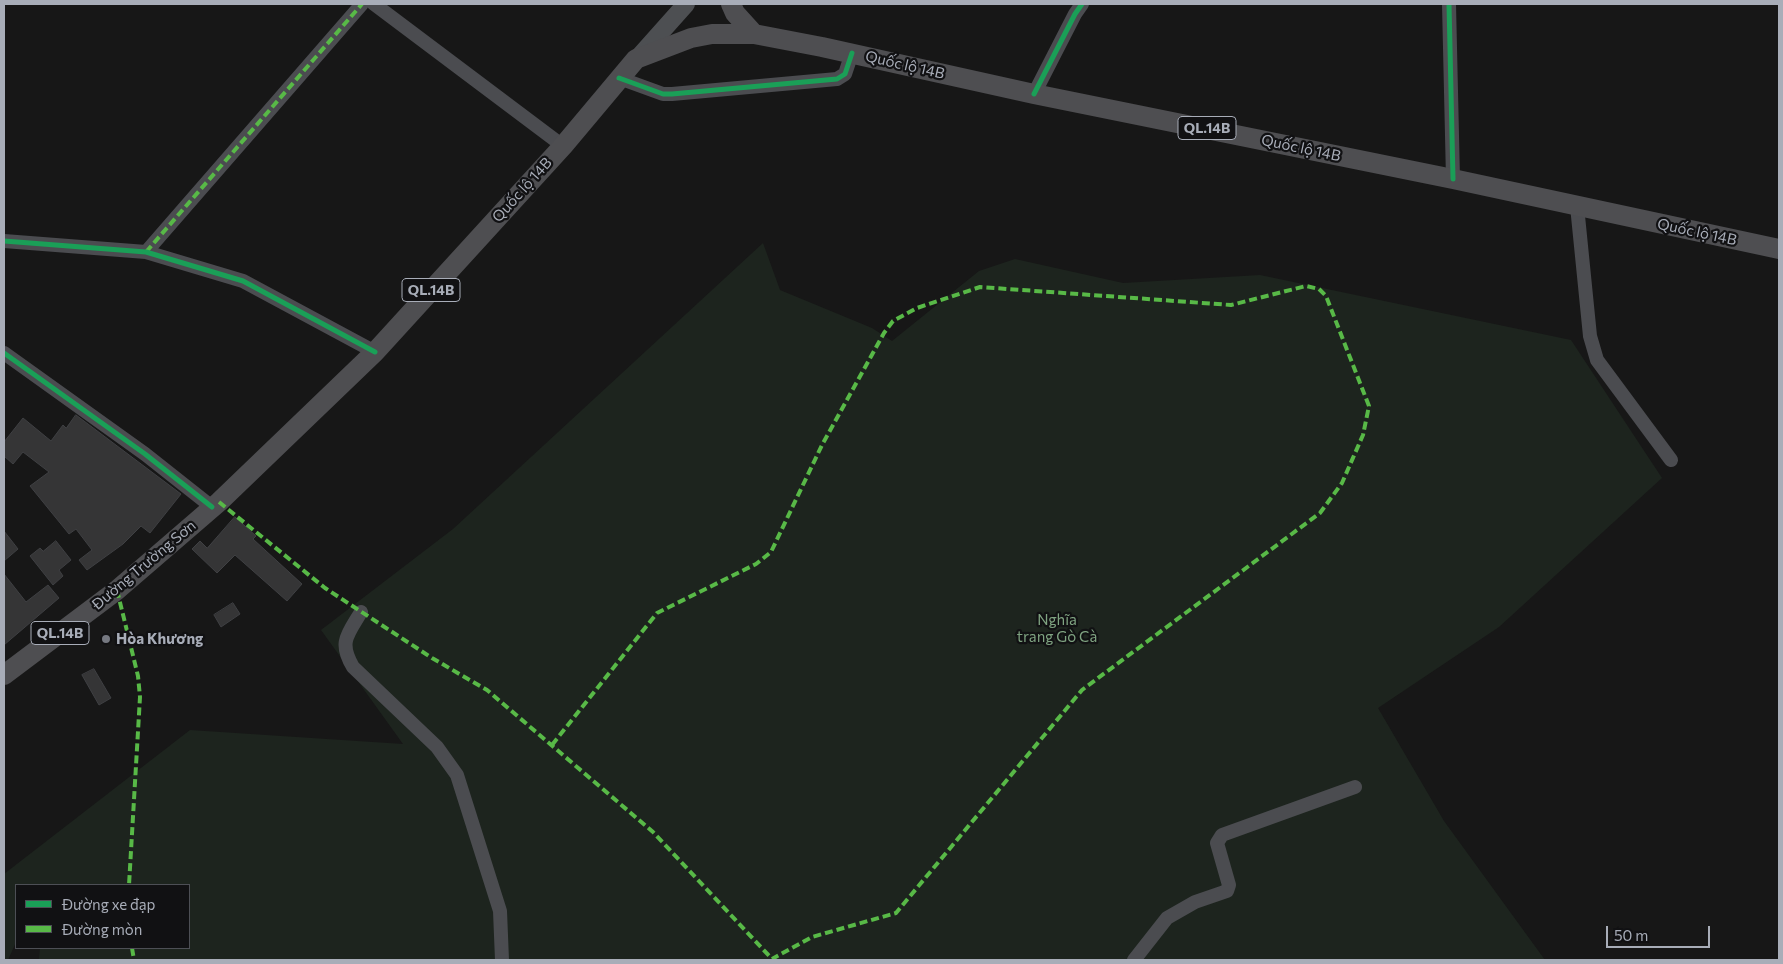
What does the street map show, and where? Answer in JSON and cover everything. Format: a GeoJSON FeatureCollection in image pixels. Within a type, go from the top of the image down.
{"type":"FeatureCollection","features":[{"type":"Feature","properties":{"kind":"highway"},"geometry":{"type":"LineString","coordinates":[[731,4],[735,13],[754,34]]}},
{"type":"Feature","properties":{"kind":"highway","name":"Quốc lộ 14B"},"geometry":{"type":"LineString","coordinates":[[212,507],[244,480],[375,352],[563,146],[636,59],[690,38],[712,34],[754,34],[852,53],[1034,94],[1453,179],[1779,250]]}},
{"type":"Feature","properties":{"kind":"highway","name":"Đường Trường Sơn"},"geometry":{"type":"LineString","coordinates":[[4,676],[117,590],[212,507]]}},
{"type":"Feature","properties":{"kind":"main road"},"geometry":{"type":"LineString","coordinates":[[636,59],[686,4]]}},
{"type":"Feature","properties":{"kind":"street"},"geometry":{"type":"LineString","coordinates":[[146,252],[362,4]]}},
{"type":"Feature","properties":{"kind":"street"},"geometry":{"type":"LineString","coordinates":[[374,4],[563,146]]}},
{"type":"Feature","properties":{"kind":"street"},"geometry":{"type":"LineString","coordinates":[[1034,94],[1082,4]]}},
{"type":"Feature","properties":{"kind":"street"},"geometry":{"type":"LineString","coordinates":[[1449,4],[1453,179]]}},
{"type":"Feature","properties":{"kind":"street"},"geometry":{"type":"LineString","coordinates":[[619,78],[663,94],[837,79],[845,74],[852,53]]}},
{"type":"Feature","properties":{"kind":"street"},"geometry":{"type":"LineString","coordinates":[[1576,206],[1590,336],[1597,360],[1671,460]]}},
{"type":"Feature","properties":{"kind":"street"},"geometry":{"type":"LineString","coordinates":[[4,242],[146,252],[242,281],[375,352]]}},
{"type":"Feature","properties":{"kind":"street"},"geometry":{"type":"LineString","coordinates":[[4,353],[145,454],[212,507]]}},
{"type":"Feature","properties":{"kind":"street"},"geometry":{"type":"LineString","coordinates":[[361,612],[346,637],[344,645],[346,655],[353,667],[437,748],[457,775],[500,911],[502,960]]}},
{"type":"Feature","properties":{"kind":"street"},"geometry":{"type":"LineString","coordinates":[[1134,960],[1167,918],[1195,902],[1227,891],[1229,885],[1218,843],[1222,835],[1355,787]]}},
{"type":"Feature","properties":{"kind":"green space","name":"Nghĩa trang Gò Cà"},"geometry":{"type":"Polygon","coordinates":[[[763,243],[780,290],[872,328],[892,341],[979,271],[1015,259],[1123,283],[1260,275],[1571,340],[1662,478],[1499,627],[1378,708],[1444,821],[1545,960],[39,960],[40,949],[190,949],[190,884],[15,884],[15,944],[8,960],[4,960],[4,874],[190,730],[403,744],[321,630],[453,529],[763,243]]]}},
{"type":"Feature","properties":{"kind":"building"},"geometry":{"type":"Polygon","coordinates":[[[76,415],[181,494],[150,533],[141,526],[123,544],[87,570],[79,560],[92,550],[76,529],[69,534],[30,486],[49,472],[23,452],[13,464],[4,456],[4,442],[23,418],[51,441],[63,425],[66,428],[76,415]]]}},
{"type":"Feature","properties":{"kind":"building"},"geometry":{"type":"Polygon","coordinates":[[[235,517],[256,536],[253,539],[302,584],[287,601],[235,555],[217,573],[192,549],[200,541],[207,548],[235,517]]]}},
{"type":"Feature","properties":{"kind":"building"},"geometry":{"type":"Polygon","coordinates":[[[4,531],[18,549],[4,561],[4,531]]]}},
{"type":"Feature","properties":{"kind":"building"},"geometry":{"type":"Polygon","coordinates":[[[56,541],[71,560],[59,570],[63,576],[53,585],[30,556],[40,548],[43,551],[56,541]]]}},
{"type":"Feature","properties":{"kind":"building"},"geometry":{"type":"Polygon","coordinates":[[[4,574],[26,602],[48,585],[59,598],[4,645],[4,574]]]}},
{"type":"Feature","properties":{"kind":"building"},"geometry":{"type":"Polygon","coordinates":[[[233,603],[240,614],[221,627],[214,615],[233,603]]]}},
{"type":"Feature","properties":{"kind":"building"},"geometry":{"type":"Polygon","coordinates":[[[94,669],[111,698],[99,705],[82,675],[94,669]]]}},
{"type":"Feature","properties":{"kind":"marked path"},"geometry":{"type":"LineString","coordinates":[[146,252],[362,4]]}},
{"type":"Feature","properties":{"kind":"marked path"},"geometry":{"type":"LineString","coordinates":[[552,745],[657,613],[756,564],[771,552],[822,445],[884,333],[893,321],[917,308],[980,287],[1231,305],[1306,286],[1319,289],[1326,296],[1369,406],[1363,435],[1342,483],[1320,513],[1082,690],[896,913],[812,937],[772,959]]}},
{"type":"Feature","properties":{"kind":"marked path"},"geometry":{"type":"LineString","coordinates":[[219,502],[325,588],[432,658],[487,690],[653,832],[773,960]]}},
{"type":"Feature","properties":{"kind":"marked path"},"geometry":{"type":"LineString","coordinates":[[117,590],[138,676],[140,697],[129,884]]}},
{"type":"Feature","properties":{"kind":"marked path"},"geometry":{"type":"LineString","coordinates":[[132,949],[134,960]]}},
{"type":"Feature","properties":{"kind":"cycle path"},"geometry":{"type":"LineString","coordinates":[[1034,94],[1082,4]]}},
{"type":"Feature","properties":{"kind":"cycle path"},"geometry":{"type":"LineString","coordinates":[[1449,4],[1453,179]]}},
{"type":"Feature","properties":{"kind":"cycle path"},"geometry":{"type":"LineString","coordinates":[[619,78],[663,94],[837,79],[845,74],[852,53]]}},
{"type":"Feature","properties":{"kind":"cycle path"},"geometry":{"type":"LineString","coordinates":[[4,241],[146,252],[243,281],[375,352]]}},
{"type":"Feature","properties":{"kind":"cycle path"},"geometry":{"type":"LineString","coordinates":[[4,353],[145,454],[212,507]]}},
{"type":"Feature","properties":{"kind":"place","name":"Hòa Khương"},"geometry":{"type":"Point","coordinates":[106,639]}}]}
